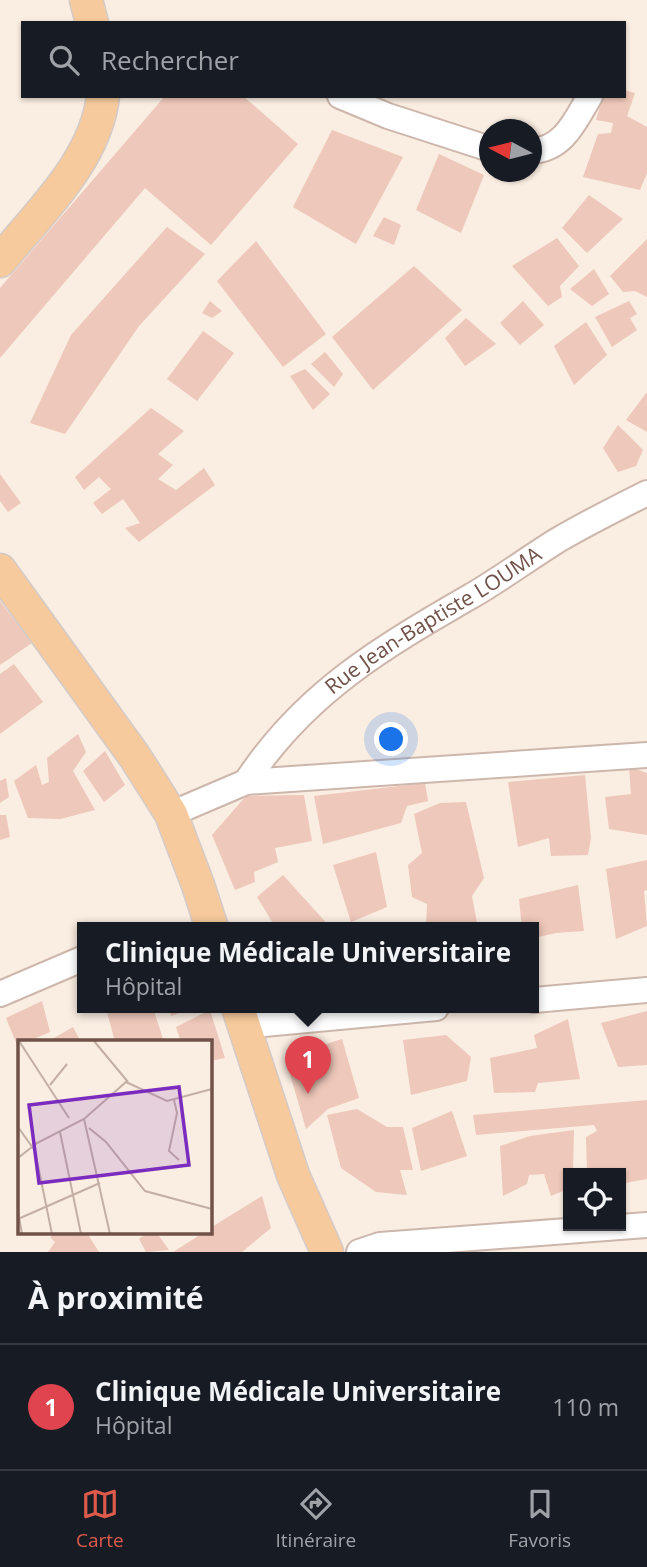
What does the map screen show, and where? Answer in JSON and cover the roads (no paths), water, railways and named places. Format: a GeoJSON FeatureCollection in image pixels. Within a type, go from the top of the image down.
{"type":"FeatureCollection","features":[{"type":"Feature","properties":{"kind":"main road"},"geometry":{"type":"LineString","coordinates":[[86,0],[91,21]]}},
{"type":"Feature","properties":{"kind":"main road"},"geometry":{"type":"LineString","coordinates":[[0,261],[90,145],[102,112],[103,98]]}},
{"type":"Feature","properties":{"kind":"main road"},"geometry":{"type":"LineString","coordinates":[[0,570],[135,757],[171,814],[210,922]]}},
{"type":"Feature","properties":{"kind":"main road"},"geometry":{"type":"LineString","coordinates":[[241,1017],[293,1175],[327,1252]]}},
{"type":"Feature","properties":{"kind":"street"},"geometry":{"type":"LineString","coordinates":[[345,98],[388,116],[479,146]]}},
{"type":"Feature","properties":{"kind":"street"},"geometry":{"type":"LineString","coordinates":[[542,149],[561,142],[589,98]]}},
{"type":"Feature","properties":{"kind":"street","name":"Rue Jean-Baptiste LOUMA"},"geometry":{"type":"LineString","coordinates":[[246,782],[292,722],[325,691],[375,653],[558,540],[647,493]]}},
{"type":"Feature","properties":{"kind":"street"},"geometry":{"type":"LineString","coordinates":[[171,814],[246,782],[647,755]]}},
{"type":"Feature","properties":{"kind":"street"},"geometry":{"type":"LineString","coordinates":[[0,994],[77,961]]}},
{"type":"Feature","properties":{"kind":"street"},"geometry":{"type":"LineString","coordinates":[[539,1000],[647,990]]}},
{"type":"Feature","properties":{"kind":"street"},"geometry":{"type":"LineString","coordinates":[[241,1017],[328,1013]]}},
{"type":"Feature","properties":{"kind":"street"},"geometry":{"type":"LineString","coordinates":[[359,1252],[380,1245],[647,1225]]}},
{"type":"Feature","properties":{"kind":"place","name":"Clinique Médicale Universitaire"},"geometry":{"type":"Point","coordinates":[308,1094]}}]}
